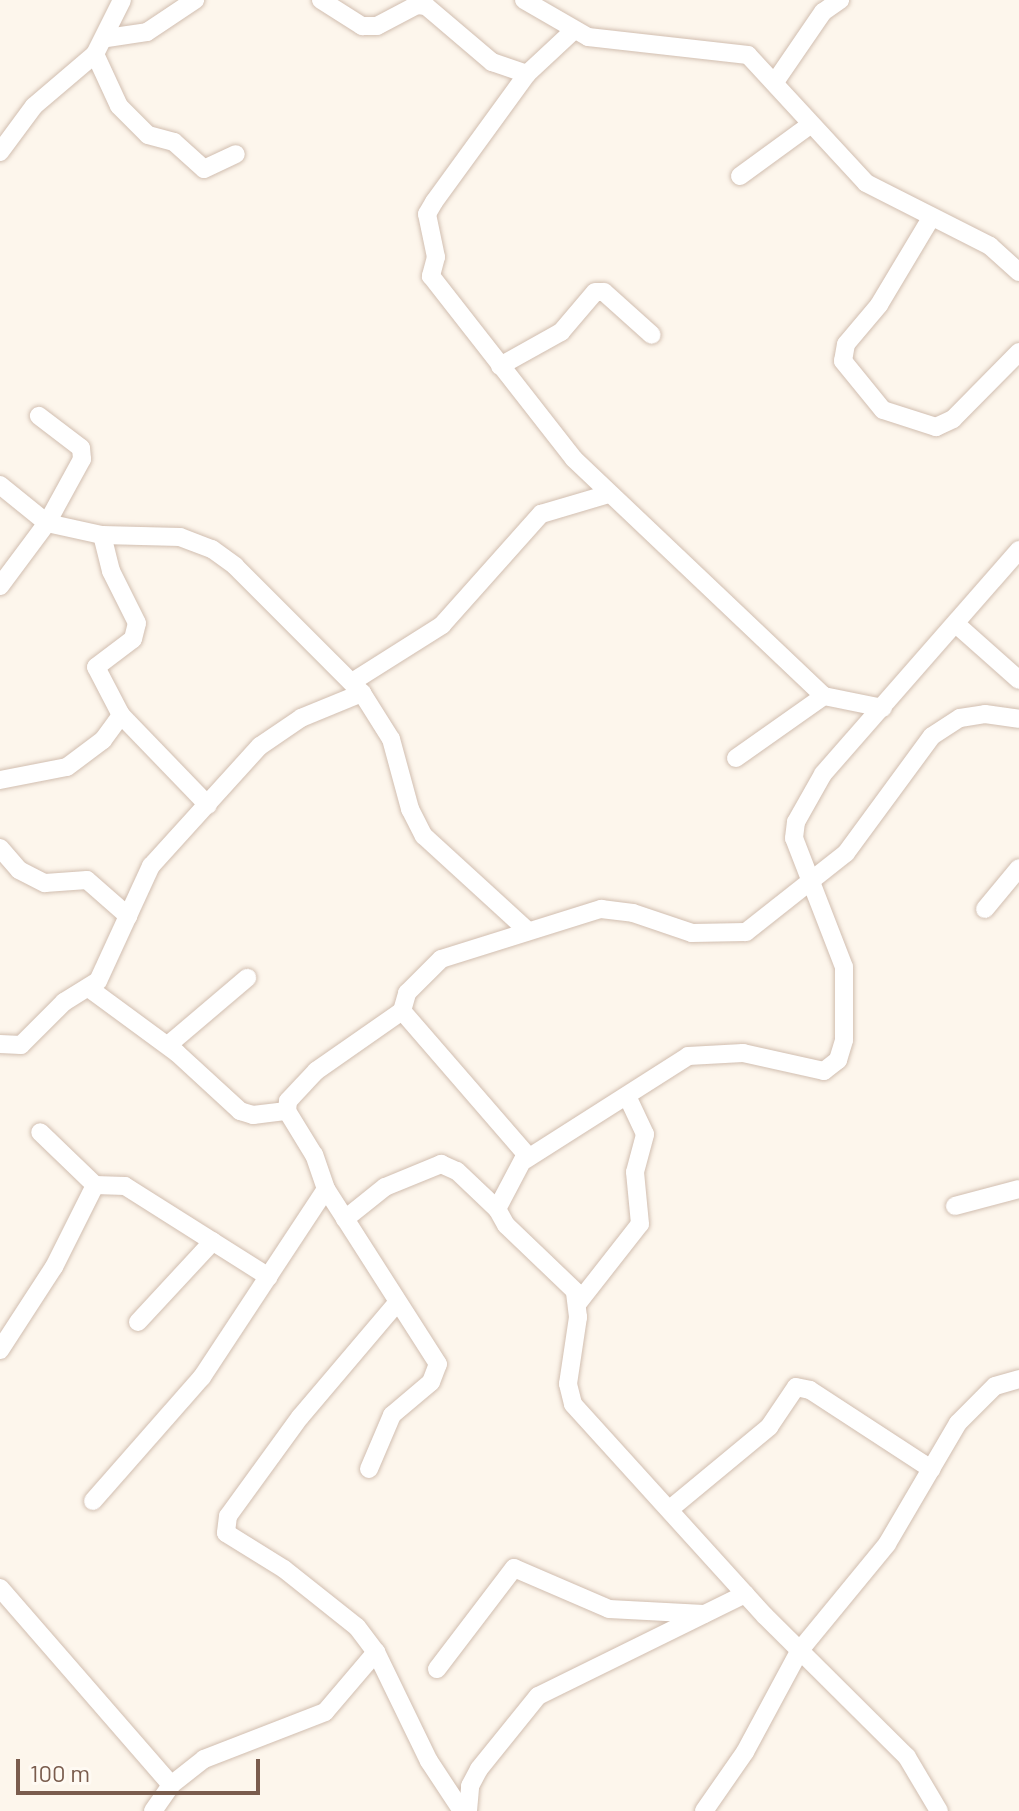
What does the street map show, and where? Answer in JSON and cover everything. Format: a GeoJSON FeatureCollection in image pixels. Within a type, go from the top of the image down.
{"type":"FeatureCollection","features":[{"type":"Feature","properties":{"kind":"street"},"geometry":{"type":"LineString","coordinates":[[0,152],[34,106],[95,54],[107,38],[122,0]]}},
{"type":"Feature","properties":{"kind":"street"},"geometry":{"type":"LineString","coordinates":[[107,38],[147,32],[195,0]]}},
{"type":"Feature","properties":{"kind":"street"},"geometry":{"type":"LineString","coordinates":[[321,0],[362,26],[377,26],[417,5],[426,6],[492,62],[527,74]]}},
{"type":"Feature","properties":{"kind":"street"},"geometry":{"type":"LineString","coordinates":[[524,0],[572,32],[737,51],[759,63],[810,125],[866,183],[990,246],[1019,272]]}},
{"type":"Feature","properties":{"kind":"street"},"geometry":{"type":"LineString","coordinates":[[775,82],[823,12],[840,0]]}},
{"type":"Feature","properties":{"kind":"street"},"geometry":{"type":"LineString","coordinates":[[572,32],[527,74],[427,214],[436,257],[431,276],[574,459],[609,494],[824,696],[883,708]]}},
{"type":"Feature","properties":{"kind":"street"},"geometry":{"type":"LineString","coordinates":[[95,54],[119,106],[148,135],[174,142],[204,169],[236,154]]}},
{"type":"Feature","properties":{"kind":"street"},"geometry":{"type":"LineString","coordinates":[[740,176],[810,125]]}},
{"type":"Feature","properties":{"kind":"street"},"geometry":{"type":"LineString","coordinates":[[931,218],[879,305],[846,344],[843,361],[883,410],[936,427],[953,419],[1019,352]]}},
{"type":"Feature","properties":{"kind":"street"},"geometry":{"type":"LineString","coordinates":[[500,366],[561,332],[595,292],[604,292],[652,335]]}},
{"type":"Feature","properties":{"kind":"street"},"geometry":{"type":"LineString","coordinates":[[0,586],[47,523],[82,459],[81,448],[39,416]]}},
{"type":"Feature","properties":{"kind":"street"},"geometry":{"type":"LineString","coordinates":[[0,485],[47,523],[102,535],[157,533],[212,549],[357,688],[391,739],[410,809],[424,836],[442,858],[527,930]]}},
{"type":"Feature","properties":{"kind":"street"},"geometry":{"type":"LineString","coordinates":[[0,1044],[21,1045],[64,1002],[90,989],[105,969],[151,866],[260,746],[284,727],[357,688],[442,625],[541,514],[609,494]]}},
{"type":"Feature","properties":{"kind":"street"},"geometry":{"type":"LineString","coordinates":[[102,535],[111,571],[137,623],[133,639],[96,667],[121,715],[208,805]]}},
{"type":"Feature","properties":{"kind":"street"},"geometry":{"type":"LineString","coordinates":[[497,1209],[525,1160],[688,1056],[743,1053],[824,1071],[838,1060],[844,1040],[844,967],[814,880],[794,838],[796,822],[811,790],[1019,550]]}},
{"type":"Feature","properties":{"kind":"street"},"geometry":{"type":"LineString","coordinates":[[956,624],[1019,680]]}},
{"type":"Feature","properties":{"kind":"street"},"geometry":{"type":"LineString","coordinates":[[736,758],[824,696]]}},
{"type":"Feature","properties":{"kind":"street"},"geometry":{"type":"LineString","coordinates":[[287,1111],[293,1093],[316,1071],[402,1011],[407,993],[441,959],[492,947],[527,930],[617,909],[692,933],[736,934],[763,921],[814,880],[867,829],[932,736],[960,718],[985,714],[1019,719]]}},
{"type":"Feature","properties":{"kind":"street"},"geometry":{"type":"LineString","coordinates":[[0,780],[67,767],[103,740],[121,715]]}},
{"type":"Feature","properties":{"kind":"street"},"geometry":{"type":"LineString","coordinates":[[0,848],[19,870],[45,883],[87,880],[128,916]]}},
{"type":"Feature","properties":{"kind":"street"},"geometry":{"type":"LineString","coordinates":[[985,909],[1019,868]]}},
{"type":"Feature","properties":{"kind":"street"},"geometry":{"type":"LineString","coordinates":[[168,1045],[247,978]]}},
{"type":"Feature","properties":{"kind":"street"},"geometry":{"type":"LineString","coordinates":[[90,989],[168,1045],[240,1111],[253,1115],[287,1111]]}},
{"type":"Feature","properties":{"kind":"street"},"geometry":{"type":"LineString","coordinates":[[402,1011],[485,1101],[522,1147],[525,1160]]}},
{"type":"Feature","properties":{"kind":"street"},"geometry":{"type":"LineString","coordinates":[[578,1303],[640,1224],[635,1172],[645,1134],[627,1096]]}},
{"type":"Feature","properties":{"kind":"street"},"geometry":{"type":"LineString","coordinates":[[287,1111],[310,1145],[326,1189],[396,1304],[435,1355],[438,1373],[392,1415],[369,1469]]}},
{"type":"Feature","properties":{"kind":"street"},"geometry":{"type":"LineString","coordinates":[[40,1132],[95,1185],[125,1186],[269,1277]]}},
{"type":"Feature","properties":{"kind":"street"},"geometry":{"type":"LineString","coordinates":[[345,1219],[385,1187],[441,1164],[457,1171],[497,1209],[506,1225],[575,1291],[578,1303],[568,1395],[745,1594],[907,1757],[939,1811]]}},
{"type":"Feature","properties":{"kind":"street"},"geometry":{"type":"LineString","coordinates":[[0,1350],[54,1267],[95,1185]]}},
{"type":"Feature","properties":{"kind":"street"},"geometry":{"type":"LineString","coordinates":[[93,1501],[202,1377],[326,1189]]}},
{"type":"Feature","properties":{"kind":"street"},"geometry":{"type":"LineString","coordinates":[[955,1206],[1019,1189]]}},
{"type":"Feature","properties":{"kind":"street"},"geometry":{"type":"LineString","coordinates":[[138,1322],[213,1241]]}},
{"type":"Feature","properties":{"kind":"street"},"geometry":{"type":"LineString","coordinates":[[396,1304],[300,1417],[225,1523],[230,1539],[284,1569],[357,1627],[376,1652],[429,1761],[465,1811]]}},
{"type":"Feature","properties":{"kind":"street"},"geometry":{"type":"LineString","coordinates":[[704,1811],[740,1761],[800,1650],[861,1582],[977,1399],[995,1386],[1019,1379]]}},
{"type":"Feature","properties":{"kind":"street"},"geometry":{"type":"LineString","coordinates":[[670,1509],[769,1427],[796,1387],[810,1390],[931,1469]]}},
{"type":"Feature","properties":{"kind":"street"},"geometry":{"type":"LineString","coordinates":[[437,1669],[514,1568],[533,1572],[609,1609],[706,1614]]}},
{"type":"Feature","properties":{"kind":"street"},"geometry":{"type":"LineString","coordinates":[[0,1588],[171,1785]]}},
{"type":"Feature","properties":{"kind":"street"},"geometry":{"type":"LineString","coordinates":[[465,1811],[470,1786],[479,1769],[538,1696],[745,1594]]}},
{"type":"Feature","properties":{"kind":"street"},"geometry":{"type":"LineString","coordinates":[[153,1811],[171,1785],[217,1752],[325,1712],[376,1652]]}}]}
